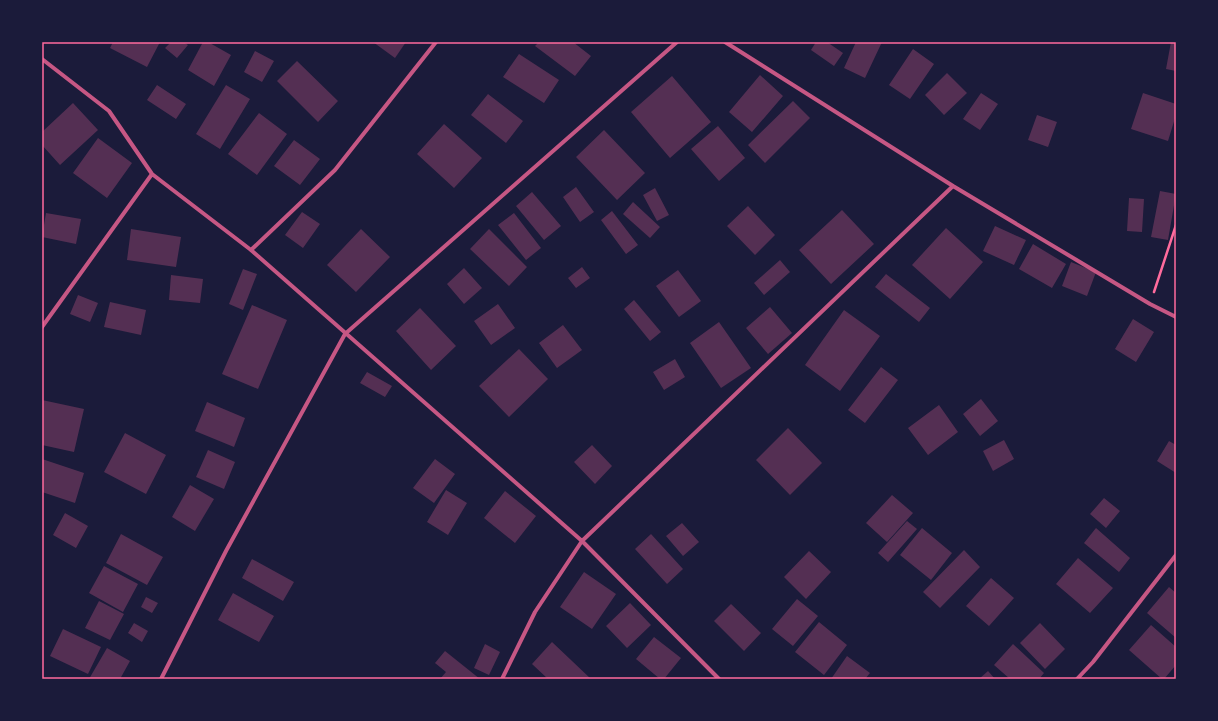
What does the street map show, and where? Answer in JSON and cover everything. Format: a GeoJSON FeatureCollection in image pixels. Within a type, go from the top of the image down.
{"type":"FeatureCollection","features":[{"type":"Feature","properties":{"kind":"street"},"geometry":{"type":"LineString","coordinates":[[251,250],[335,170],[436,42]]}},
{"type":"Feature","properties":{"kind":"street"},"geometry":{"type":"LineString","coordinates":[[161,679],[226,551],[345,334],[677,42]]}},
{"type":"Feature","properties":{"kind":"street"},"geometry":{"type":"LineString","coordinates":[[725,42],[953,186],[1150,304],[1176,317]]}},
{"type":"Feature","properties":{"kind":"street"},"geometry":{"type":"LineString","coordinates":[[42,59],[109,111],[152,174],[251,250],[582,541],[719,679]]}},
{"type":"Feature","properties":{"kind":"street"},"geometry":{"type":"LineString","coordinates":[[42,327],[152,174]]}},
{"type":"Feature","properties":{"kind":"street"},"geometry":{"type":"LineString","coordinates":[[502,679],[535,612],[582,541],[953,186]]}},
{"type":"Feature","properties":{"kind":"street"},"geometry":{"type":"LineString","coordinates":[[1077,679],[1093,662],[1176,555]]}},
{"type":"Feature","properties":{"kind":"path"},"geometry":{"type":"LineString","coordinates":[[1150,304],[1176,224]]}},
{"type":"Feature","properties":{"kind":"building"},"geometry":{"type":"Polygon","coordinates":[[[113,42],[160,42],[147,67],[110,48],[113,42]]]}},
{"type":"Feature","properties":{"kind":"building"},"geometry":{"type":"Polygon","coordinates":[[[171,42],[183,42],[188,45],[177,58],[165,48],[171,42]]]}},
{"type":"Feature","properties":{"kind":"building"},"geometry":{"type":"Polygon","coordinates":[[[203,42],[208,42],[231,55],[214,86],[188,70],[203,42]]]}},
{"type":"Feature","properties":{"kind":"building"},"geometry":{"type":"Polygon","coordinates":[[[373,42],[406,42],[395,58],[373,42]]]}},
{"type":"Feature","properties":{"kind":"building"},"geometry":{"type":"Polygon","coordinates":[[[539,42],[573,42],[591,56],[575,76],[535,46],[539,42]]]}},
{"type":"Feature","properties":{"kind":"building"},"geometry":{"type":"Polygon","coordinates":[[[816,42],[827,42],[843,53],[834,66],[811,50],[816,42]]]}},
{"type":"Feature","properties":{"kind":"building"},"geometry":{"type":"Polygon","coordinates":[[[856,42],[882,42],[865,78],[844,68],[856,42]]]}},
{"type":"Feature","properties":{"kind":"building"},"geometry":{"type":"Polygon","coordinates":[[[1171,42],[1176,43],[1176,71],[1166,69],[1171,42]]]}},
{"type":"Feature","properties":{"kind":"building"},"geometry":{"type":"Polygon","coordinates":[[[913,49],[934,64],[910,99],[889,85],[913,49]]]}},
{"type":"Feature","properties":{"kind":"building"},"geometry":{"type":"Polygon","coordinates":[[[255,51],[274,61],[262,82],[244,72],[255,51]]]}},
{"type":"Feature","properties":{"kind":"building"},"geometry":{"type":"Polygon","coordinates":[[[519,54],[559,80],[544,103],[503,77],[519,54]]]}},
{"type":"Feature","properties":{"kind":"building"},"geometry":{"type":"Polygon","coordinates":[[[297,61],[338,101],[318,122],[277,81],[297,61]]]}},
{"type":"Feature","properties":{"kind":"building"},"geometry":{"type":"Polygon","coordinates":[[[947,73],[967,93],[944,115],[925,95],[947,73]]]}},
{"type":"Feature","properties":{"kind":"building"},"geometry":{"type":"Polygon","coordinates":[[[760,75],[783,96],[752,132],[729,112],[760,75]]]}},
{"type":"Feature","properties":{"kind":"building"},"geometry":{"type":"Polygon","coordinates":[[[672,76],[711,122],[670,158],[631,112],[672,76]]]}},
{"type":"Feature","properties":{"kind":"building"},"geometry":{"type":"Polygon","coordinates":[[[157,85],[186,104],[176,119],[147,100],[157,85]]]}},
{"type":"Feature","properties":{"kind":"building"},"geometry":{"type":"Polygon","coordinates":[[[226,85],[250,99],[220,149],[196,134],[226,85]]]}},
{"type":"Feature","properties":{"kind":"building"},"geometry":{"type":"Polygon","coordinates":[[[981,93],[998,104],[980,130],[963,119],[981,93]]]}},
{"type":"Feature","properties":{"kind":"building"},"geometry":{"type":"Polygon","coordinates":[[[1143,93],[1176,104],[1176,115],[1168,141],[1131,129],[1143,93]]]}},
{"type":"Feature","properties":{"kind":"building"},"geometry":{"type":"Polygon","coordinates":[[[488,94],[523,121],[506,143],[471,115],[488,94]]]}},
{"type":"Feature","properties":{"kind":"building"},"geometry":{"type":"Polygon","coordinates":[[[793,101],[810,118],[765,163],[748,145],[793,101]]]}},
{"type":"Feature","properties":{"kind":"building"},"geometry":{"type":"Polygon","coordinates":[[[73,103],[98,130],[60,165],[42,145],[42,132],[73,103]]]}},
{"type":"Feature","properties":{"kind":"building"},"geometry":{"type":"Polygon","coordinates":[[[259,113],[287,134],[257,175],[228,154],[259,113]]]}},
{"type":"Feature","properties":{"kind":"building"},"geometry":{"type":"Polygon","coordinates":[[[1037,115],[1057,122],[1048,147],[1028,140],[1037,115]]]}},
{"type":"Feature","properties":{"kind":"building"},"geometry":{"type":"Polygon","coordinates":[[[444,124],[482,158],[454,188],[417,154],[444,124]]]}},
{"type":"Feature","properties":{"kind":"building"},"geometry":{"type":"Polygon","coordinates":[[[718,126],[745,158],[719,181],[691,149],[718,126]]]}},
{"type":"Feature","properties":{"kind":"building"},"geometry":{"type":"Polygon","coordinates":[[[604,130],[645,173],[617,200],[576,157],[604,130]]]}},
{"type":"Feature","properties":{"kind":"building"},"geometry":{"type":"Polygon","coordinates":[[[98,138],[132,163],[107,198],[73,173],[98,138]]]}},
{"type":"Feature","properties":{"kind":"building"},"geometry":{"type":"Polygon","coordinates":[[[294,140],[320,159],[300,185],[274,166],[294,140]]]}},
{"type":"Feature","properties":{"kind":"building"},"geometry":{"type":"Polygon","coordinates":[[[576,187],[594,212],[580,222],[563,197],[576,187]]]}},
{"type":"Feature","properties":{"kind":"building"},"geometry":{"type":"Polygon","coordinates":[[[655,188],[669,215],[657,221],[643,195],[655,188]]]}},
{"type":"Feature","properties":{"kind":"building"},"geometry":{"type":"Polygon","coordinates":[[[1160,191],[1176,194],[1168,240],[1151,237],[1160,191]]]}},
{"type":"Feature","properties":{"kind":"building"},"geometry":{"type":"Polygon","coordinates":[[[532,192],[561,226],[544,240],[516,206],[532,192]]]}},
{"type":"Feature","properties":{"kind":"building"},"geometry":{"type":"Polygon","coordinates":[[[1129,198],[1144,199],[1142,232],[1127,231],[1129,198]]]}},
{"type":"Feature","properties":{"kind":"building"},"geometry":{"type":"Polygon","coordinates":[[[633,202],[660,227],[650,238],[623,214],[633,202]]]}},
{"type":"Feature","properties":{"kind":"building"},"geometry":{"type":"Polygon","coordinates":[[[748,206],[775,235],[755,255],[727,226],[748,206]]]}},
{"type":"Feature","properties":{"kind":"building"},"geometry":{"type":"Polygon","coordinates":[[[842,210],[874,244],[831,284],[799,250],[842,210]]]}},
{"type":"Feature","properties":{"kind":"building"},"geometry":{"type":"Polygon","coordinates":[[[612,211],[638,245],[626,254],[601,220],[612,211]]]}},
{"type":"Feature","properties":{"kind":"building"},"geometry":{"type":"Polygon","coordinates":[[[302,212],[320,224],[303,248],[285,235],[302,212]]]}},
{"type":"Feature","properties":{"kind":"building"},"geometry":{"type":"Polygon","coordinates":[[[46,213],[81,219],[76,244],[42,237],[46,213]]]}},
{"type":"Feature","properties":{"kind":"building"},"geometry":{"type":"Polygon","coordinates":[[[514,213],[541,248],[526,260],[498,225],[514,213]]]}},
{"type":"Feature","properties":{"kind":"building"},"geometry":{"type":"Polygon","coordinates":[[[995,226],[1026,240],[1014,265],[983,251],[995,226]]]}},
{"type":"Feature","properties":{"kind":"building"},"geometry":{"type":"Polygon","coordinates":[[[946,228],[983,262],[950,299],[912,265],[946,228]]]}},
{"type":"Feature","properties":{"kind":"building"},"geometry":{"type":"Polygon","coordinates":[[[131,229],[181,237],[176,267],[127,260],[131,229]]]}},
{"type":"Feature","properties":{"kind":"building"},"geometry":{"type":"Polygon","coordinates":[[[361,229],[390,257],[356,292],[327,265],[361,229]]]}},
{"type":"Feature","properties":{"kind":"building"},"geometry":{"type":"Polygon","coordinates":[[[489,229],[527,267],[509,286],[470,249],[489,229]]]}},
{"type":"Feature","properties":{"kind":"building"},"geometry":{"type":"Polygon","coordinates":[[[1033,244],[1066,264],[1052,288],[1019,269],[1033,244]]]}},
{"type":"Feature","properties":{"kind":"building"},"geometry":{"type":"Polygon","coordinates":[[[780,260],[790,272],[764,295],[754,283],[780,260]]]}},
{"type":"Feature","properties":{"kind":"building"},"geometry":{"type":"Polygon","coordinates":[[[1071,262],[1096,272],[1087,296],[1062,286],[1071,262]]]}},
{"type":"Feature","properties":{"kind":"building"},"geometry":{"type":"Polygon","coordinates":[[[582,267],[590,278],[576,288],[568,278],[582,267]]]}},
{"type":"Feature","properties":{"kind":"building"},"geometry":{"type":"Polygon","coordinates":[[[464,268],[482,288],[464,304],[447,284],[464,268]]]}},
{"type":"Feature","properties":{"kind":"building"},"geometry":{"type":"Polygon","coordinates":[[[243,269],[257,274],[243,310],[229,304],[243,269]]]}},
{"type":"Feature","properties":{"kind":"building"},"geometry":{"type":"Polygon","coordinates":[[[678,270],[701,301],[679,317],[656,286],[678,270]]]}},
{"type":"Feature","properties":{"kind":"building"},"geometry":{"type":"Polygon","coordinates":[[[886,274],[930,308],[919,322],[875,287],[886,274]]]}},
{"type":"Feature","properties":{"kind":"building"},"geometry":{"type":"Polygon","coordinates":[[[171,275],[203,279],[200,303],[169,300],[171,275]]]}},
{"type":"Feature","properties":{"kind":"building"},"geometry":{"type":"Polygon","coordinates":[[[78,295],[98,303],[90,322],[70,314],[78,295]]]}},
{"type":"Feature","properties":{"kind":"building"},"geometry":{"type":"Polygon","coordinates":[[[634,300],[661,332],[650,341],[624,309],[634,300]]]}},
{"type":"Feature","properties":{"kind":"building"},"geometry":{"type":"Polygon","coordinates":[[[110,302],[146,310],[141,335],[104,327],[110,302]]]}},
{"type":"Feature","properties":{"kind":"building"},"geometry":{"type":"Polygon","coordinates":[[[498,304],[515,328],[491,345],[474,321],[498,304]]]}},
{"type":"Feature","properties":{"kind":"building"},"geometry":{"type":"Polygon","coordinates":[[[252,305],[287,320],[258,389],[222,374],[252,305]]]}},
{"type":"Feature","properties":{"kind":"building"},"geometry":{"type":"Polygon","coordinates":[[[770,307],[792,333],[768,354],[746,328],[770,307]]]}},
{"type":"Feature","properties":{"kind":"building"},"geometry":{"type":"Polygon","coordinates":[[[420,308],[456,346],[431,370],[396,331],[420,308]]]}},
{"type":"Feature","properties":{"kind":"building"},"geometry":{"type":"Polygon","coordinates":[[[844,310],[880,336],[840,391],[805,365],[844,310]]]}},
{"type":"Feature","properties":{"kind":"building"},"geometry":{"type":"Polygon","coordinates":[[[1133,319],[1154,332],[1136,362],[1115,349],[1133,319]]]}},
{"type":"Feature","properties":{"kind":"building"},"geometry":{"type":"Polygon","coordinates":[[[719,322],[751,368],[721,388],[690,343],[719,322]]]}},
{"type":"Feature","properties":{"kind":"building"},"geometry":{"type":"Polygon","coordinates":[[[563,325],[582,350],[557,368],[539,343],[563,325]]]}},
{"type":"Feature","properties":{"kind":"building"},"geometry":{"type":"Polygon","coordinates":[[[519,349],[548,379],[509,417],[479,386],[519,349]]]}},
{"type":"Feature","properties":{"kind":"building"},"geometry":{"type":"Polygon","coordinates":[[[675,359],[685,377],[664,390],[653,372],[675,359]]]}},
{"type":"Feature","properties":{"kind":"building"},"geometry":{"type":"Polygon","coordinates":[[[881,367],[898,380],[865,423],[848,410],[881,367]]]}},
{"type":"Feature","properties":{"kind":"building"},"geometry":{"type":"Polygon","coordinates":[[[367,372],[392,386],[385,397],[360,383],[367,372]]]}},
{"type":"Feature","properties":{"kind":"building"},"geometry":{"type":"Polygon","coordinates":[[[981,399],[998,421],[980,436],[963,414],[981,399]]]}},
{"type":"Feature","properties":{"kind":"building"},"geometry":{"type":"Polygon","coordinates":[[[42,400],[84,409],[74,452],[42,445],[42,400]]]}},
{"type":"Feature","properties":{"kind":"building"},"geometry":{"type":"Polygon","coordinates":[[[207,402],[245,418],[234,447],[195,431],[207,402]]]}},
{"type":"Feature","properties":{"kind":"building"},"geometry":{"type":"Polygon","coordinates":[[[939,405],[958,432],[928,455],[908,428],[939,405]]]}},
{"type":"Feature","properties":{"kind":"building"},"geometry":{"type":"Polygon","coordinates":[[[788,428],[822,463],[790,495],[756,460],[788,428]]]}},
{"type":"Feature","properties":{"kind":"building"},"geometry":{"type":"Polygon","coordinates":[[[125,433],[166,455],[146,494],[104,472],[125,433]]]}},
{"type":"Feature","properties":{"kind":"building"},"geometry":{"type":"Polygon","coordinates":[[[1004,440],[1014,459],[993,471],[983,451],[1004,440]]]}},
{"type":"Feature","properties":{"kind":"building"},"geometry":{"type":"Polygon","coordinates":[[[1169,441],[1176,445],[1176,473],[1157,461],[1169,441]]]}},
{"type":"Feature","properties":{"kind":"building"},"geometry":{"type":"Polygon","coordinates":[[[592,445],[612,466],[595,484],[574,462],[592,445]]]}},
{"type":"Feature","properties":{"kind":"building"},"geometry":{"type":"Polygon","coordinates":[[[208,450],[235,462],[224,489],[196,477],[208,450]]]}},
{"type":"Feature","properties":{"kind":"building"},"geometry":{"type":"Polygon","coordinates":[[[42,459],[84,473],[75,503],[42,492],[42,459]]]}},
{"type":"Feature","properties":{"kind":"building"},"geometry":{"type":"Polygon","coordinates":[[[435,459],[455,474],[434,503],[413,488],[435,459]]]}},
{"type":"Feature","properties":{"kind":"building"},"geometry":{"type":"Polygon","coordinates":[[[190,485],[214,499],[195,531],[172,517],[190,485]]]}},
{"type":"Feature","properties":{"kind":"building"},"geometry":{"type":"Polygon","coordinates":[[[446,490],[467,503],[448,535],[427,522],[446,490]]]}},
{"type":"Feature","properties":{"kind":"building"},"geometry":{"type":"Polygon","coordinates":[[[505,491],[536,516],[515,543],[484,518],[505,491]]]}},
{"type":"Feature","properties":{"kind":"building"},"geometry":{"type":"Polygon","coordinates":[[[892,495],[913,513],[887,542],[866,523],[892,495]]]}},
{"type":"Feature","properties":{"kind":"building"},"geometry":{"type":"Polygon","coordinates":[[[1104,498],[1120,511],[1106,528],[1090,514],[1104,498]]]}},
{"type":"Feature","properties":{"kind":"building"},"geometry":{"type":"Polygon","coordinates":[[[65,513],[88,526],[76,548],[53,535],[65,513]]]}},
{"type":"Feature","properties":{"kind":"building"},"geometry":{"type":"Polygon","coordinates":[[[907,521],[917,529],[888,562],[878,553],[907,521]]]}},
{"type":"Feature","properties":{"kind":"building"},"geometry":{"type":"Polygon","coordinates":[[[682,523],[699,542],[683,556],[666,536],[682,523]]]}},
{"type":"Feature","properties":{"kind":"building"},"geometry":{"type":"Polygon","coordinates":[[[922,528],[952,553],[931,580],[900,555],[922,528]]]}},
{"type":"Feature","properties":{"kind":"building"},"geometry":{"type":"Polygon","coordinates":[[[1096,528],[1130,558],[1119,572],[1084,543],[1096,528]]]}},
{"type":"Feature","properties":{"kind":"building"},"geometry":{"type":"Polygon","coordinates":[[[121,534],[163,557],[147,585],[106,563],[121,534]]]}},
{"type":"Feature","properties":{"kind":"building"},"geometry":{"type":"Polygon","coordinates":[[[651,534],[683,569],[667,584],[635,549],[651,534]]]}},
{"type":"Feature","properties":{"kind":"building"},"geometry":{"type":"Polygon","coordinates":[[[964,550],[980,567],[940,608],[923,592],[964,550]]]}},
{"type":"Feature","properties":{"kind":"building"},"geometry":{"type":"Polygon","coordinates":[[[809,551],[831,572],[806,599],[784,577],[809,551]]]}},
{"type":"Feature","properties":{"kind":"building"},"geometry":{"type":"Polygon","coordinates":[[[1078,558],[1113,588],[1090,613],[1056,584],[1078,558]]]}},
{"type":"Feature","properties":{"kind":"building"},"geometry":{"type":"Polygon","coordinates":[[[252,559],[294,582],[283,601],[242,578],[252,559]]]}},
{"type":"Feature","properties":{"kind":"building"},"geometry":{"type":"Polygon","coordinates":[[[104,566],[138,584],[123,612],[89,593],[104,566]]]}},
{"type":"Feature","properties":{"kind":"building"},"geometry":{"type":"Polygon","coordinates":[[[584,572],[616,594],[592,629],[560,607],[584,572]]]}},
{"type":"Feature","properties":{"kind":"building"},"geometry":{"type":"Polygon","coordinates":[[[991,578],[1014,598],[989,626],[966,606],[991,578]]]}},
{"type":"Feature","properties":{"kind":"building"},"geometry":{"type":"Polygon","coordinates":[[[1169,587],[1176,593],[1176,638],[1147,613],[1169,587]]]}},
{"type":"Feature","properties":{"kind":"building"},"geometry":{"type":"Polygon","coordinates":[[[233,593],[274,616],[259,642],[218,620],[233,593]]]}},
{"type":"Feature","properties":{"kind":"building"},"geometry":{"type":"Polygon","coordinates":[[[146,597],[158,603],[152,613],[141,607],[146,597]]]}},
{"type":"Feature","properties":{"kind":"building"},"geometry":{"type":"Polygon","coordinates":[[[797,599],[818,616],[793,646],[772,629],[797,599]]]}},
{"type":"Feature","properties":{"kind":"building"},"geometry":{"type":"Polygon","coordinates":[[[99,601],[124,614],[110,640],[85,628],[99,601]]]}},
{"type":"Feature","properties":{"kind":"building"},"geometry":{"type":"Polygon","coordinates":[[[630,603],[651,625],[627,648],[606,626],[630,603]]]}},
{"type":"Feature","properties":{"kind":"building"},"geometry":{"type":"Polygon","coordinates":[[[731,604],[761,633],[744,651],[714,621],[731,604]]]}},
{"type":"Feature","properties":{"kind":"building"},"geometry":{"type":"Polygon","coordinates":[[[819,622],[847,645],[824,675],[795,652],[819,622]]]}},
{"type":"Feature","properties":{"kind":"building"},"geometry":{"type":"Polygon","coordinates":[[[134,623],[148,631],[142,642],[128,633],[134,623]]]}},
{"type":"Feature","properties":{"kind":"building"},"geometry":{"type":"Polygon","coordinates":[[[1040,623],[1065,649],[1045,669],[1020,643],[1040,623]]]}},
{"type":"Feature","properties":{"kind":"building"},"geometry":{"type":"Polygon","coordinates":[[[1151,625],[1176,647],[1176,665],[1164,679],[1162,679],[1129,650],[1151,625]]]}},
{"type":"Feature","properties":{"kind":"building"},"geometry":{"type":"Polygon","coordinates":[[[63,629],[101,647],[88,674],[50,656],[63,629]]]}},
{"type":"Feature","properties":{"kind":"building"},"geometry":{"type":"Polygon","coordinates":[[[654,637],[681,658],[664,679],[660,679],[636,659],[654,637]]]}},
{"type":"Feature","properties":{"kind":"building"},"geometry":{"type":"Polygon","coordinates":[[[552,642],[591,679],[548,679],[532,664],[552,642]]]}},
{"type":"Feature","properties":{"kind":"building"},"geometry":{"type":"Polygon","coordinates":[[[485,644],[500,652],[489,675],[474,668],[485,644]]]}},
{"type":"Feature","properties":{"kind":"building"},"geometry":{"type":"Polygon","coordinates":[[[1013,644],[1044,673],[1039,679],[1010,679],[994,665],[1013,644]]]}},
{"type":"Feature","properties":{"kind":"building"},"geometry":{"type":"Polygon","coordinates":[[[107,648],[130,661],[120,679],[89,679],[107,648]]]}},
{"type":"Feature","properties":{"kind":"building"},"geometry":{"type":"Polygon","coordinates":[[[445,651],[480,679],[440,679],[446,672],[435,663],[445,651]]]}},
{"type":"Feature","properties":{"kind":"building"},"geometry":{"type":"Polygon","coordinates":[[[847,656],[870,673],[865,679],[831,679],[847,656]]]}},
{"type":"Feature","properties":{"kind":"building"},"geometry":{"type":"Polygon","coordinates":[[[988,671],[995,679],[979,679],[988,671]]]}}]}
